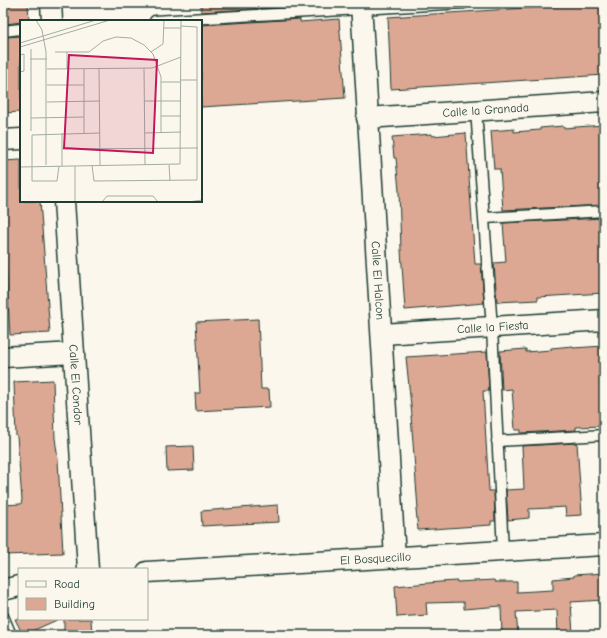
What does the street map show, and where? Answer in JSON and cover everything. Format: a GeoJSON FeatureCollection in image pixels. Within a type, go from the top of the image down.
{"type":"FeatureCollection","features":[{"type":"Feature","properties":{"kind":"street"},"geometry":{"type":"LineString","coordinates":[[51,3],[52,20]]}},
{"type":"Feature","properties":{"kind":"street","name":"Calle El Halcon"},"geometry":{"type":"LineString","coordinates":[[361,6],[395,558]]}},
{"type":"Feature","properties":{"kind":"street","name":"Calle la Granada"},"geometry":{"type":"LineString","coordinates":[[367,118],[604,102]]}},
{"type":"Feature","properties":{"kind":"street"},"geometry":{"type":"LineString","coordinates":[[3,140],[20,139]]}},
{"type":"Feature","properties":{"kind":"street","name":"Calle El Condor"},"geometry":{"type":"LineString","coordinates":[[64,202],[88,568]]}},
{"type":"Feature","properties":{"kind":"street","name":"Calle la Fiesta"},"geometry":{"type":"LineString","coordinates":[[382,334],[604,320]]}},
{"type":"Feature","properties":{"kind":"street"},"geometry":{"type":"LineString","coordinates":[[3,357],[74,353]]}},
{"type":"Feature","properties":{"kind":"street","name":"El Bosquecillo"},"geometry":{"type":"LineString","coordinates":[[148,572],[604,545]]}},
{"type":"Feature","properties":{"kind":"street"},"geometry":{"type":"LineString","coordinates":[[3,590],[18,586]]}},
{"type":"Feature","properties":{"kind":"lane"},"geometry":{"type":"LineString","coordinates":[[169,20],[361,6],[464,3]]}},
{"type":"Feature","properties":{"kind":"lane"},"geometry":{"type":"LineString","coordinates":[[3,30],[20,29]]}},
{"type":"Feature","properties":{"kind":"lane"},"geometry":{"type":"LineString","coordinates":[[476,110],[492,328],[503,551]]}},
{"type":"Feature","properties":{"kind":"lane"},"geometry":{"type":"LineString","coordinates":[[485,218],[604,211]]}},
{"type":"Feature","properties":{"kind":"lane"},"geometry":{"type":"LineString","coordinates":[[497,441],[604,435]]}},
{"type":"Feature","properties":{"kind":"lane"},"geometry":{"type":"LineString","coordinates":[[3,616],[12,635]]}},
{"type":"Feature","properties":{"kind":"building"},"geometry":{"type":"Polygon","coordinates":[[[4,3],[28,3],[29,20],[20,20],[20,22],[6,24],[4,3]]]}},
{"type":"Feature","properties":{"kind":"building"},"geometry":{"type":"Polygon","coordinates":[[[201,3],[299,3],[299,6],[201,12],[201,3]]]}},
{"type":"Feature","properties":{"kind":"building"},"geometry":{"type":"Polygon","coordinates":[[[602,3],[604,29],[604,75],[391,89],[388,17],[602,3]]]}},
{"type":"Feature","properties":{"kind":"building"},"geometry":{"type":"Polygon","coordinates":[[[300,19],[300,22],[339,19],[345,98],[202,107],[202,25],[300,19]]]}},
{"type":"Feature","properties":{"kind":"building"},"geometry":{"type":"Polygon","coordinates":[[[20,36],[20,112],[3,113],[3,41],[6,41],[6,37],[20,36]]]}},
{"type":"Feature","properties":{"kind":"building"},"geometry":{"type":"Polygon","coordinates":[[[604,125],[604,205],[503,210],[500,169],[494,169],[491,131],[514,129],[514,132],[563,126],[563,128],[604,125]]]}},
{"type":"Feature","properties":{"kind":"building"},"geometry":{"type":"Polygon","coordinates":[[[466,133],[475,264],[481,264],[484,303],[405,310],[399,191],[396,158],[394,158],[392,137],[466,133]]]}},
{"type":"Feature","properties":{"kind":"building"},"geometry":{"type":"Polygon","coordinates":[[[20,160],[20,202],[40,202],[50,333],[10,335],[3,211],[3,161],[20,160]]]}},
{"type":"Feature","properties":{"kind":"building"},"geometry":{"type":"Polygon","coordinates":[[[604,218],[604,293],[538,297],[538,300],[497,302],[494,263],[506,262],[503,223],[604,218]]]}},
{"type":"Feature","properties":{"kind":"building"},"geometry":{"type":"Polygon","coordinates":[[[258,319],[261,389],[269,389],[270,407],[196,411],[195,393],[200,393],[196,322],[258,319]]]}},
{"type":"Feature","properties":{"kind":"building"},"geometry":{"type":"Polygon","coordinates":[[[573,346],[573,348],[604,346],[604,426],[576,427],[576,430],[521,433],[521,430],[515,430],[512,389],[502,390],[500,351],[526,349],[526,352],[573,346]]]}},
{"type":"Feature","properties":{"kind":"building"},"geometry":{"type":"Polygon","coordinates":[[[487,352],[489,391],[483,391],[489,491],[494,491],[495,521],[491,521],[491,525],[418,530],[412,416],[406,357],[487,352]]]}},
{"type":"Feature","properties":{"kind":"building"},"geometry":{"type":"Polygon","coordinates":[[[53,380],[55,438],[58,460],[63,553],[3,555],[3,505],[21,504],[22,500],[16,436],[14,382],[53,380]]]}},
{"type":"Feature","properties":{"kind":"building"},"geometry":{"type":"Polygon","coordinates":[[[577,443],[582,515],[566,516],[565,507],[529,509],[529,518],[508,520],[506,490],[524,489],[522,446],[577,443]]]}},
{"type":"Feature","properties":{"kind":"building"},"geometry":{"type":"Polygon","coordinates":[[[193,446],[194,470],[167,471],[166,447],[193,446]]]}},
{"type":"Feature","properties":{"kind":"building"},"geometry":{"type":"Polygon","coordinates":[[[278,505],[279,522],[202,526],[201,511],[278,505]]]}},
{"type":"Feature","properties":{"kind":"building"},"geometry":{"type":"Polygon","coordinates":[[[604,573],[604,600],[571,602],[573,635],[558,635],[557,610],[516,612],[518,635],[502,635],[501,606],[464,609],[464,602],[426,603],[427,615],[397,617],[395,586],[440,582],[494,580],[495,582],[517,582],[517,592],[553,590],[553,579],[574,577],[574,575],[604,573]]]}},
{"type":"Feature","properties":{"kind":"building"},"geometry":{"type":"Polygon","coordinates":[[[15,619],[57,620],[23,635],[15,619]]]}},
{"type":"Feature","properties":{"kind":"building"},"geometry":{"type":"Polygon","coordinates":[[[64,620],[91,620],[92,635],[64,635],[64,620]]]}}]}
